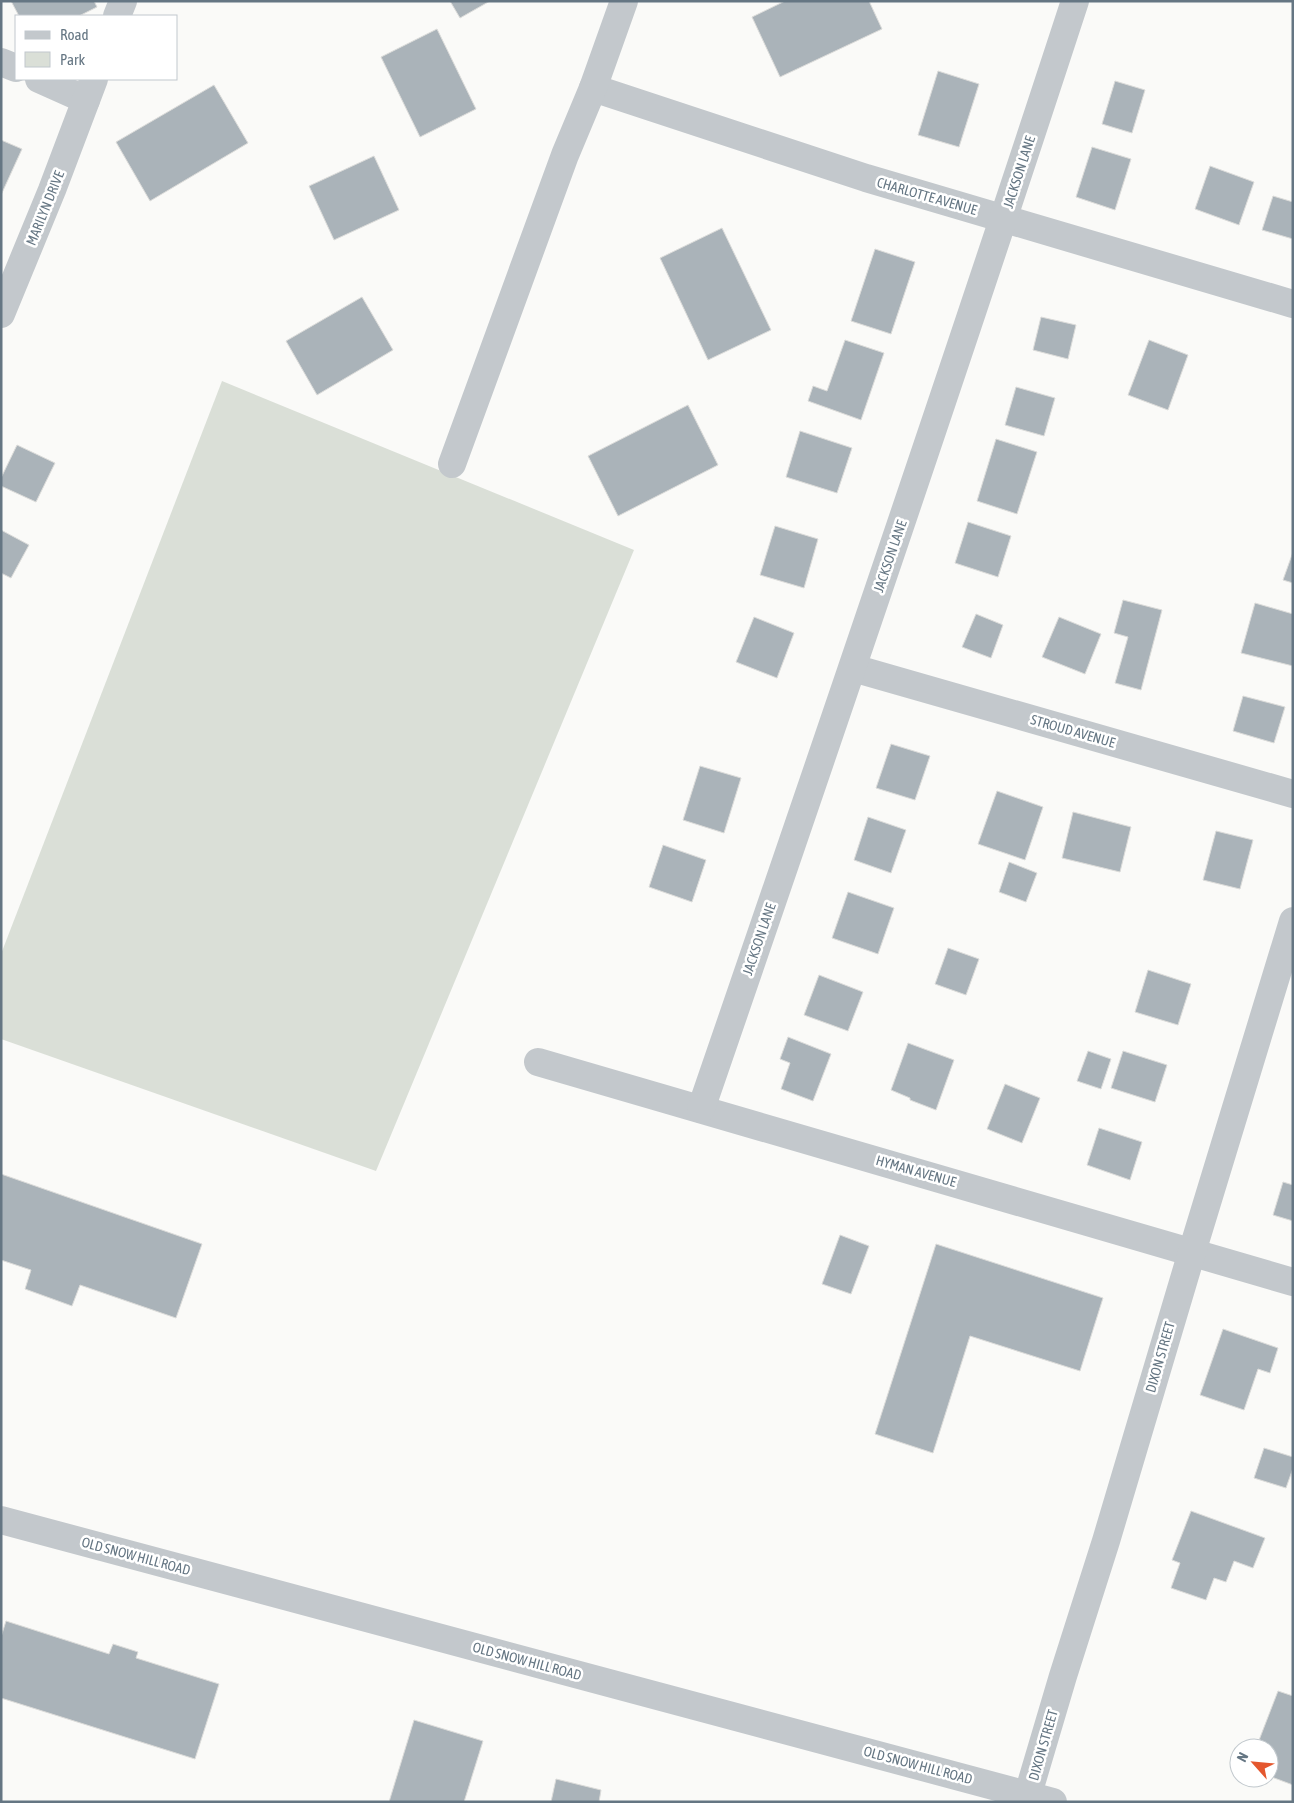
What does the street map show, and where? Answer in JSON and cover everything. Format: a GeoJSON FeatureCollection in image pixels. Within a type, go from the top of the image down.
{"type":"FeatureCollection","features":[{"type":"Feature","properties":{"kind":"street"},"geometry":{"type":"LineString","coordinates":[[118,15],[123,1]]}},
{"type":"Feature","properties":{"kind":"street"},"geometry":{"type":"LineString","coordinates":[[452,464],[565,155],[594,88],[624,1]]}},
{"type":"Feature","properties":{"kind":"street","name":"JACKSON LANE"},"geometry":{"type":"LineString","coordinates":[[701,1109],[1004,218],[1075,1]]}},
{"type":"Feature","properties":{"kind":"street"},"geometry":{"type":"LineString","coordinates":[[1,62],[15,68]]}},
{"type":"Feature","properties":{"kind":"street"},"geometry":{"type":"LineString","coordinates":[[44,80],[90,90]]}},
{"type":"Feature","properties":{"kind":"street","name":"CHARLOTTE AVENUE"},"geometry":{"type":"LineString","coordinates":[[594,88],[857,175],[1293,304]]}},
{"type":"Feature","properties":{"kind":"street","name":"MARILYN DRIVE"},"geometry":{"type":"LineString","coordinates":[[1,314],[90,90]]}},
{"type":"Feature","properties":{"kind":"street","name":"STROUD AVENUE"},"geometry":{"type":"LineString","coordinates":[[852,668],[1293,794]]}},
{"type":"Feature","properties":{"kind":"street","name":"DIXON STREET"},"geometry":{"type":"LineString","coordinates":[[1040,1798],[1063,1676],[1106,1541],[1293,921]]}},
{"type":"Feature","properties":{"kind":"street","name":"HYMAN AVENUE"},"geometry":{"type":"LineString","coordinates":[[538,1062],[1293,1282]]}},
{"type":"Feature","properties":{"kind":"street","name":"OLD SNOW HILL ROAD"},"geometry":{"type":"LineString","coordinates":[[1,1520],[1040,1798]]}},
{"type":"Feature","properties":{"kind":"green space"},"geometry":{"type":"Polygon","coordinates":[[[222,381],[634,550],[376,1171],[1,1039],[1,954],[222,381]]]}},
{"type":"Feature","properties":{"kind":"building"},"geometry":{"type":"Polygon","coordinates":[[[11,1],[94,1],[97,7],[81,15],[18,15],[11,1]]]}},
{"type":"Feature","properties":{"kind":"building"},"geometry":{"type":"Polygon","coordinates":[[[450,1],[490,1],[460,18],[450,1]]]}},
{"type":"Feature","properties":{"kind":"building"},"geometry":{"type":"Polygon","coordinates":[[[785,1],[869,1],[882,29],[780,77],[752,17],[785,1]]]}},
{"type":"Feature","properties":{"kind":"building"},"geometry":{"type":"Polygon","coordinates":[[[437,29],[476,109],[420,137],[381,57],[437,29]]]}},
{"type":"Feature","properties":{"kind":"building"},"geometry":{"type":"Polygon","coordinates":[[[938,71],[979,84],[959,147],[918,135],[938,71]]]}},
{"type":"Feature","properties":{"kind":"building"},"geometry":{"type":"Polygon","coordinates":[[[1115,81],[1145,90],[1132,133],[1102,124],[1115,81]]]}},
{"type":"Feature","properties":{"kind":"building"},"geometry":{"type":"Polygon","coordinates":[[[214,85],[248,143],[150,201],[116,142],[214,85]]]}},
{"type":"Feature","properties":{"kind":"building"},"geometry":{"type":"Polygon","coordinates":[[[1,140],[22,149],[1,195],[1,140]]]}},
{"type":"Feature","properties":{"kind":"building"},"geometry":{"type":"Polygon","coordinates":[[[1092,147],[1131,159],[1115,210],[1076,197],[1092,147]]]}},
{"type":"Feature","properties":{"kind":"building"},"geometry":{"type":"Polygon","coordinates":[[[374,156],[399,210],[334,240],[309,186],[374,156]]]}},
{"type":"Feature","properties":{"kind":"building"},"geometry":{"type":"Polygon","coordinates":[[[1210,166],[1254,182],[1239,225],[1195,209],[1210,166]]]}},
{"type":"Feature","properties":{"kind":"building"},"geometry":{"type":"Polygon","coordinates":[[[1273,196],[1293,202],[1293,239],[1262,230],[1273,196]]]}},
{"type":"Feature","properties":{"kind":"building"},"geometry":{"type":"Polygon","coordinates":[[[722,228],[771,330],[708,360],[660,258],[722,228]]]}},
{"type":"Feature","properties":{"kind":"building"},"geometry":{"type":"Polygon","coordinates":[[[875,249],[915,262],[891,334],[851,321],[875,249]]]}},
{"type":"Feature","properties":{"kind":"building"},"geometry":{"type":"Polygon","coordinates":[[[362,297],[393,350],[317,395],[286,341],[362,297]]]}},
{"type":"Feature","properties":{"kind":"building"},"geometry":{"type":"Polygon","coordinates":[[[1041,317],[1076,325],[1068,359],[1033,350],[1041,317]]]}},
{"type":"Feature","properties":{"kind":"building"},"geometry":{"type":"Polygon","coordinates":[[[845,340],[884,353],[861,420],[808,401],[813,386],[827,391],[845,340]]]}},
{"type":"Feature","properties":{"kind":"building"},"geometry":{"type":"Polygon","coordinates":[[[1149,340],[1188,355],[1168,410],[1128,395],[1149,340]]]}},
{"type":"Feature","properties":{"kind":"building"},"geometry":{"type":"Polygon","coordinates":[[[1016,387],[1055,398],[1044,436],[1005,425],[1016,387]]]}},
{"type":"Feature","properties":{"kind":"building"},"geometry":{"type":"Polygon","coordinates":[[[688,405],[718,465],[618,516],[588,456],[688,405]]]}},
{"type":"Feature","properties":{"kind":"building"},"geometry":{"type":"Polygon","coordinates":[[[800,431],[852,448],[837,493],[786,477],[800,431]]]}},
{"type":"Feature","properties":{"kind":"building"},"geometry":{"type":"Polygon","coordinates":[[[996,439],[1037,452],[1017,514],[977,501],[996,439]]]}},
{"type":"Feature","properties":{"kind":"building"},"geometry":{"type":"Polygon","coordinates":[[[17,445],[55,463],[36,502],[1,486],[1,478],[17,445]]]}},
{"type":"Feature","properties":{"kind":"building"},"geometry":{"type":"Polygon","coordinates":[[[968,522],[1011,536],[998,577],[955,563],[968,522]]]}},
{"type":"Feature","properties":{"kind":"building"},"geometry":{"type":"Polygon","coordinates":[[[775,526],[818,539],[804,588],[760,575],[775,526]]]}},
{"type":"Feature","properties":{"kind":"building"},"geometry":{"type":"Polygon","coordinates":[[[1,530],[29,545],[11,578],[1,573],[1,530]]]}},
{"type":"Feature","properties":{"kind":"building"},"geometry":{"type":"Polygon","coordinates":[[[1293,552],[1293,583],[1283,580],[1293,552]]]}},
{"type":"Feature","properties":{"kind":"building"},"geometry":{"type":"Polygon","coordinates":[[[1123,600],[1162,610],[1141,690],[1115,683],[1128,637],[1114,633],[1123,600]]]}},
{"type":"Feature","properties":{"kind":"building"},"geometry":{"type":"Polygon","coordinates":[[[1255,603],[1293,614],[1293,666],[1241,653],[1255,603]]]}},
{"type":"Feature","properties":{"kind":"building"},"geometry":{"type":"Polygon","coordinates":[[[976,614],[1003,625],[991,658],[962,647],[976,614]]]}},
{"type":"Feature","properties":{"kind":"building"},"geometry":{"type":"Polygon","coordinates":[[[754,617],[794,633],[777,678],[736,662],[754,617]]]}},
{"type":"Feature","properties":{"kind":"building"},"geometry":{"type":"Polygon","coordinates":[[[1059,617],[1101,634],[1085,674],[1042,657],[1059,617]]]}},
{"type":"Feature","properties":{"kind":"building"},"geometry":{"type":"Polygon","coordinates":[[[1243,696],[1285,707],[1274,743],[1233,731],[1243,696]]]}},
{"type":"Feature","properties":{"kind":"building"},"geometry":{"type":"Polygon","coordinates":[[[891,744],[930,756],[915,800],[876,788],[891,744]]]}},
{"type":"Feature","properties":{"kind":"building"},"geometry":{"type":"Polygon","coordinates":[[[700,766],[741,778],[724,833],[683,820],[700,766]]]}},
{"type":"Feature","properties":{"kind":"building"},"geometry":{"type":"Polygon","coordinates":[[[997,791],[1043,807],[1025,860],[978,844],[997,791]]]}},
{"type":"Feature","properties":{"kind":"building"},"geometry":{"type":"Polygon","coordinates":[[[1073,812],[1131,827],[1120,872],[1062,858],[1073,812]]]}},
{"type":"Feature","properties":{"kind":"building"},"geometry":{"type":"Polygon","coordinates":[[[868,817],[906,830],[891,873],[854,860],[868,817]]]}},
{"type":"Feature","properties":{"kind":"building"},"geometry":{"type":"Polygon","coordinates":[[[1216,831],[1253,840],[1240,889],[1203,880],[1216,831]]]}},
{"type":"Feature","properties":{"kind":"building"},"geometry":{"type":"Polygon","coordinates":[[[663,845],[706,860],[692,902],[649,887],[663,845]]]}},
{"type":"Feature","properties":{"kind":"building"},"geometry":{"type":"Polygon","coordinates":[[[1009,862],[1037,873],[1026,902],[999,892],[1009,862]]]}},
{"type":"Feature","properties":{"kind":"building"},"geometry":{"type":"Polygon","coordinates":[[[848,892],[894,908],[878,954],[832,938],[848,892]]]}},
{"type":"Feature","properties":{"kind":"building"},"geometry":{"type":"Polygon","coordinates":[[[948,948],[979,959],[966,995],[935,984],[948,948]]]}},
{"type":"Feature","properties":{"kind":"building"},"geometry":{"type":"Polygon","coordinates":[[[1148,970],[1191,984],[1178,1025],[1135,1012],[1148,970]]]}},
{"type":"Feature","properties":{"kind":"building"},"geometry":{"type":"Polygon","coordinates":[[[819,975],[863,992],[848,1031],[804,1015],[819,975]]]}},
{"type":"Feature","properties":{"kind":"building"},"geometry":{"type":"Polygon","coordinates":[[[788,1037],[831,1054],[813,1101],[781,1089],[790,1063],[780,1059],[788,1037]]]}},
{"type":"Feature","properties":{"kind":"building"},"geometry":{"type":"Polygon","coordinates":[[[908,1043],[954,1060],[936,1110],[891,1090],[908,1043]]]}},
{"type":"Feature","properties":{"kind":"building"},"geometry":{"type":"Polygon","coordinates":[[[1088,1051],[1111,1059],[1101,1089],[1077,1081],[1088,1051]]]}},
{"type":"Feature","properties":{"kind":"building"},"geometry":{"type":"Polygon","coordinates":[[[1123,1051],[1167,1065],[1155,1102],[1111,1088],[1123,1051]]]}},
{"type":"Feature","properties":{"kind":"building"},"geometry":{"type":"Polygon","coordinates":[[[1005,1084],[1040,1098],[1022,1143],[987,1129],[1005,1084]]]}},
{"type":"Feature","properties":{"kind":"building"},"geometry":{"type":"Polygon","coordinates":[[[1099,1128],[1142,1142],[1130,1180],[1087,1165],[1099,1128]]]}},
{"type":"Feature","properties":{"kind":"building"},"geometry":{"type":"Polygon","coordinates":[[[1,1174],[202,1244],[176,1318],[80,1285],[72,1306],[25,1289],[31,1270],[1,1260],[1,1174]]]}},
{"type":"Feature","properties":{"kind":"building"},"geometry":{"type":"Polygon","coordinates":[[[1283,1182],[1293,1185],[1293,1221],[1273,1215],[1283,1182]]]}},
{"type":"Feature","properties":{"kind":"building"},"geometry":{"type":"Polygon","coordinates":[[[840,1235],[869,1246],[851,1294],[822,1284],[840,1235]]]}},
{"type":"Feature","properties":{"kind":"building"},"geometry":{"type":"Polygon","coordinates":[[[936,1244],[1103,1298],[1080,1371],[970,1336],[933,1453],[875,1434],[936,1244]]]}},
{"type":"Feature","properties":{"kind":"building"},"geometry":{"type":"Polygon","coordinates":[[[1223,1329],[1278,1348],[1270,1373],[1258,1369],[1244,1410],[1200,1395],[1223,1329]]]}},
{"type":"Feature","properties":{"kind":"building"},"geometry":{"type":"Polygon","coordinates":[[[1264,1448],[1293,1457],[1293,1468],[1286,1488],[1254,1478],[1264,1448]]]}},
{"type":"Feature","properties":{"kind":"building"},"geometry":{"type":"Polygon","coordinates":[[[1191,1511],[1265,1538],[1253,1568],[1234,1561],[1226,1582],[1214,1578],[1206,1600],[1171,1588],[1180,1563],[1172,1560],[1191,1511]]]}},
{"type":"Feature","properties":{"kind":"building"},"geometry":{"type":"Polygon","coordinates":[[[6,1621],[109,1654],[113,1644],[138,1652],[136,1658],[219,1684],[195,1759],[1,1698],[1,1637],[6,1621]]]}},
{"type":"Feature","properties":{"kind":"building"},"geometry":{"type":"Polygon","coordinates":[[[1278,1691],[1293,1696],[1293,1785],[1279,1780],[1279,1738],[1260,1738],[1278,1691]]]}},
{"type":"Feature","properties":{"kind":"building"},"geometry":{"type":"Polygon","coordinates":[[[414,1720],[483,1741],[464,1802],[389,1802],[414,1720]]]}},
{"type":"Feature","properties":{"kind":"building"},"geometry":{"type":"Polygon","coordinates":[[[556,1779],[601,1790],[599,1802],[551,1802],[556,1779]]]}}]}
